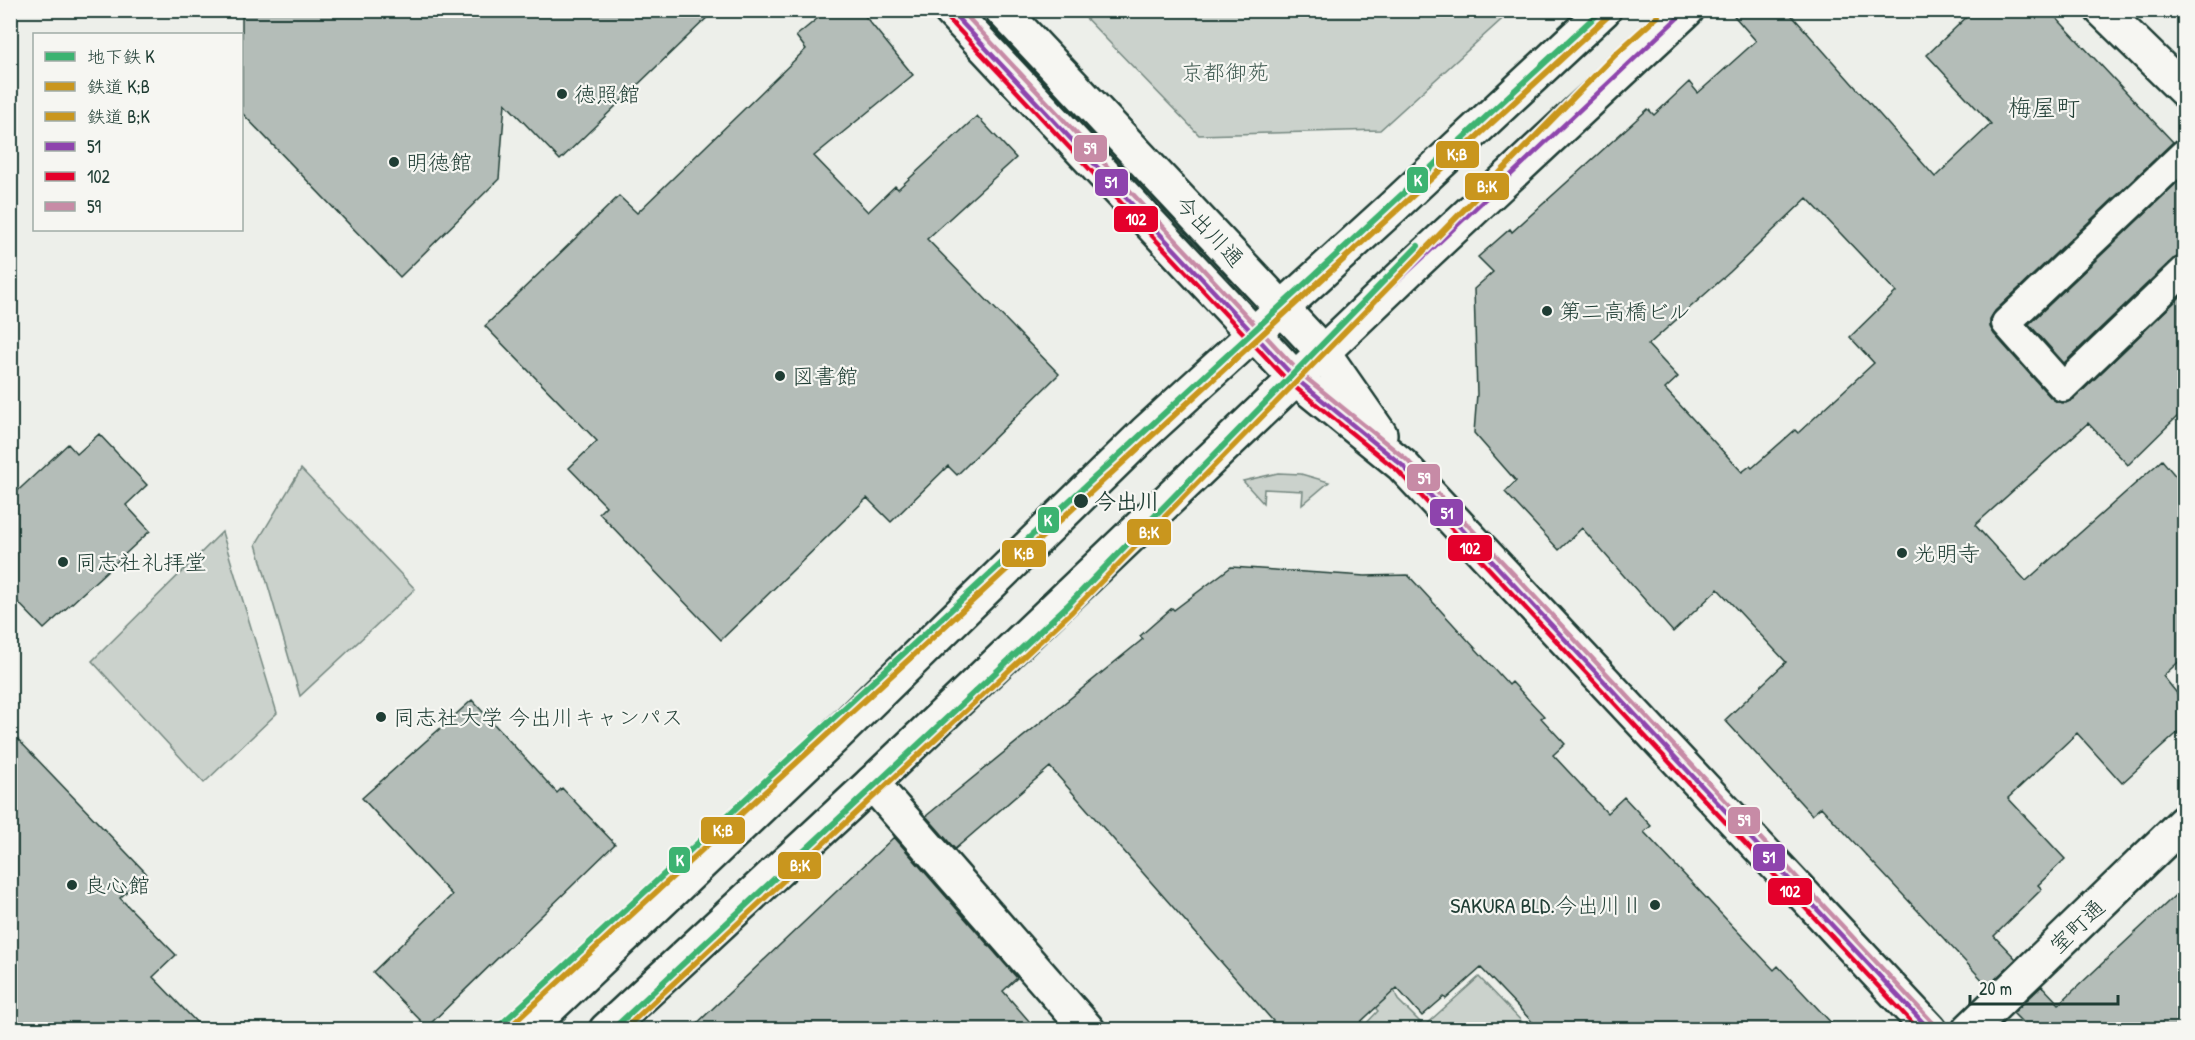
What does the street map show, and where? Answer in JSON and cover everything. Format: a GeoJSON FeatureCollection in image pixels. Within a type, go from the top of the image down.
{"type":"FeatureCollection","features":[{"type":"Feature","properties":{"kind":"main road","name":"今出川通"},"geometry":{"type":"LineString","coordinates":[[950,10],[1295,378],[1402,465],[1930,1029]]}},
{"type":"Feature","properties":{"kind":"main road","name":"今出川通"},"geometry":{"type":"LineString","coordinates":[[1002,10],[1323,352],[1402,465]]}},
{"type":"Feature","properties":{"kind":"main road"},"geometry":{"type":"LineString","coordinates":[[526,1029],[832,739],[1145,433],[1604,10]]}},
{"type":"Feature","properties":{"kind":"main road"},"geometry":{"type":"LineString","coordinates":[[606,1029],[872,783],[1413,265],[1687,10]]}},
{"type":"Feature","properties":{"kind":"main road"},"geometry":{"type":"LineString","coordinates":[[2102,10],[2184,90]]}},
{"type":"Feature","properties":{"kind":"main road"},"geometry":{"type":"LineString","coordinates":[[872,783],[1088,1029]]}},
{"type":"Feature","properties":{"kind":"main road","name":"室町通"},"geometry":{"type":"LineString","coordinates":[[1969,1029],[2184,822]]}},
{"type":"Feature","properties":{"kind":"lane"},"geometry":{"type":"LineString","coordinates":[[2184,154],[2006,323],[2063,387],[2184,271]]}},
{"type":"Feature","properties":{"kind":"green space","name":"京都御苑"},"geometry":{"type":"Polygon","coordinates":[[[1079,11],[1511,11],[1380,130],[1199,135],[1079,11]]]}},
{"type":"Feature","properties":{"kind":"green space"},"geometry":{"type":"Polygon","coordinates":[[[301,469],[415,589],[300,696],[256,544],[301,469]]]}},
{"type":"Feature","properties":{"kind":"green space"},"geometry":{"type":"Polygon","coordinates":[[[1278,473],[1301,474],[1329,482],[1302,505],[1303,491],[1264,489],[1263,503],[1243,481],[1278,473]]]}},
{"type":"Feature","properties":{"kind":"green space"},"geometry":{"type":"Polygon","coordinates":[[[222,532],[277,713],[204,783],[92,661],[222,532]]]}},
{"type":"Feature","properties":{"kind":"green space"},"geometry":{"type":"Polygon","coordinates":[[[1344,971],[1393,987],[1398,1000],[1424,1026],[1479,977],[1529,1029],[1361,1029],[1378,1011],[1344,971]]]}},
{"type":"Feature","properties":{"kind":"building","name":"明徳館"},"geometry":{"type":"Polygon","coordinates":[[[242,10],[715,10],[560,160],[505,103],[499,179],[400,277],[243,114],[242,10]]]}},
{"type":"Feature","properties":{"kind":"building","name":"図書館"},"geometry":{"type":"Polygon","coordinates":[[[828,10],[860,10],[913,75],[814,156],[868,212],[895,186],[898,189],[977,116],[1016,158],[927,239],[1059,374],[957,475],[948,466],[891,522],[867,498],[721,640],[599,513],[606,506],[569,468],[597,441],[485,326],[619,196],[637,213],[806,49],[796,36],[828,10]]]}},
{"type":"Feature","properties":{"kind":"building"},"geometry":{"type":"Polygon","coordinates":[[[1729,10],[1787,10],[1935,177],[1991,124],[1927,55],[1974,10],[2049,10],[2173,142],[1995,311],[1990,319],[1990,327],[1994,334],[2051,398],[2057,402],[2066,403],[2074,399],[2184,293],[2184,410],[2128,465],[2088,423],[1975,525],[2026,581],[2162,460],[2184,486],[2184,657],[2163,676],[2184,702],[2184,727],[2122,783],[2077,733],[2008,798],[2065,859],[2038,885],[2042,889],[1994,936],[2016,959],[1988,986],[1821,807],[1812,815],[1725,720],[1786,662],[1718,589],[1673,632],[1582,528],[1559,550],[1505,492],[1516,481],[1474,433],[1477,394],[1474,289],[1493,272],[1478,257],[1510,229],[1512,232],[1648,109],[1654,115],[1689,82],[1698,93],[1756,41],[1729,10]],[[1807,198],[1730,272],[1648,345],[1678,377],[1665,389],[1742,472],[1750,466],[1752,468],[1795,430],[1798,433],[1874,363],[1850,337],[1896,292],[1807,198]]]}},
{"type":"Feature","properties":{"kind":"building"},"geometry":{"type":"Polygon","coordinates":[[[2184,176],[2184,255],[2173,259],[2064,363],[2029,324],[2184,176]]]}},
{"type":"Feature","properties":{"kind":"building","name":"同志社礼拝堂"},"geometry":{"type":"Polygon","coordinates":[[[99,434],[147,485],[126,505],[150,531],[44,629],[10,594],[10,498],[68,444],[77,454],[99,434]]]}},
{"type":"Feature","properties":{"kind":"building"},"geometry":{"type":"Polygon","coordinates":[[[1231,567],[1365,576],[1408,575],[1509,685],[1512,682],[1544,716],[1541,718],[1565,744],[1553,755],[1607,813],[1624,797],[1651,826],[1644,832],[1774,970],[1778,966],[1837,1029],[1539,1029],[1481,968],[1446,999],[1444,997],[1422,1016],[1397,988],[1353,1029],[1280,1029],[1050,767],[955,849],[926,816],[1143,639],[1140,636],[1172,608],[1174,610],[1231,567]]]}},
{"type":"Feature","properties":{"kind":"building"},"geometry":{"type":"Polygon","coordinates":[[[472,700],[557,793],[562,788],[615,844],[427,1027],[373,972],[452,895],[362,798],[472,700]]]}},
{"type":"Feature","properties":{"kind":"building","name":"良心館"},"geometry":{"type":"Polygon","coordinates":[[[10,731],[146,873],[120,898],[176,955],[153,977],[203,1029],[10,1029],[10,731]]]}},
{"type":"Feature","properties":{"kind":"building"},"geometry":{"type":"Polygon","coordinates":[[[894,837],[1017,978],[1003,991],[1036,1029],[691,1029],[894,837]]]}},
{"type":"Feature","properties":{"kind":"building"},"geometry":{"type":"Polygon","coordinates":[[[2184,887],[2184,1029],[2029,1029],[2013,1013],[2042,986],[2059,1004],[2184,887]]]}},
{"type":"Feature","properties":{"kind":"metro line","name":"K"},"geometry":{"type":"LineString","coordinates":[[495,1030],[1602,10]]}},
{"type":"Feature","properties":{"kind":"metro line","name":"K"},"geometry":{"type":"LineString","coordinates":[[612,1030],[1067,606],[1418,246]]}},
{"type":"Feature","properties":{"kind":"rail line","name":"K;B"},"geometry":{"type":"LineString","coordinates":[[506,1030],[1608,16]]}},
{"type":"Feature","properties":{"kind":"rail line","name":"B;K"},"geometry":{"type":"LineString","coordinates":[[623,1030],[1072,611],[1617,53],[1658,16]]}},
{"type":"Feature","properties":{"kind":"transit line","name":"51"},"geometry":{"type":"LineString","coordinates":[[950,10],[1295,378],[1402,465],[1930,1030]]}},
{"type":"Feature","properties":{"kind":"transit line","name":"59"},"geometry":{"type":"LineString","coordinates":[[961,10],[1300,373],[1407,460],[1935,1025]]}},
{"type":"Feature","properties":{"kind":"transit line","name":"51"},"geometry":{"type":"LineString","coordinates":[[1253,334],[1603,10]]}},
{"type":"Feature","properties":{"kind":"transit line","name":"51"},"geometry":{"type":"LineString","coordinates":[[1295,378],[1686,10]]}},
{"type":"Feature","properties":{"kind":"transit line","name":"102"},"geometry":{"type":"LineString","coordinates":[[945,15],[1290,383],[1397,470],[1919,1030]]}},
{"type":"Feature","properties":{"kind":"place","name":"徳照館"},"geometry":{"type":"Point","coordinates":[562,94]}},
{"type":"Feature","properties":{"kind":"place","name":"明徳館"},"geometry":{"type":"Point","coordinates":[394,162]}},
{"type":"Feature","properties":{"kind":"place","name":"第二高橋ビル"},"geometry":{"type":"Point","coordinates":[1547,311]}},
{"type":"Feature","properties":{"kind":"place","name":"図書館"},"geometry":{"type":"Point","coordinates":[780,376]}},
{"type":"Feature","properties":{"kind":"place","name":"今出川"},"geometry":{"type":"Point","coordinates":[1081,501]}},
{"type":"Feature","properties":{"kind":"place","name":"光明寺"},"geometry":{"type":"Point","coordinates":[1902,553]}},
{"type":"Feature","properties":{"kind":"place","name":"同志社礼拝堂"},"geometry":{"type":"Point","coordinates":[63,562]}},
{"type":"Feature","properties":{"kind":"place","name":"同志社大学 今出川キャンパス"},"geometry":{"type":"Point","coordinates":[381,717]}},
{"type":"Feature","properties":{"kind":"place","name":"良心館"},"geometry":{"type":"Point","coordinates":[72,885]}},
{"type":"Feature","properties":{"kind":"place","name":"SAKURA BLD.今出川Ⅱ"},"geometry":{"type":"Point","coordinates":[1655,905]}},
{"type":"Feature","properties":{"kind":"district","name":"梅屋町"},"geometry":{"type":"Point","coordinates":[2044,108]}}]}
